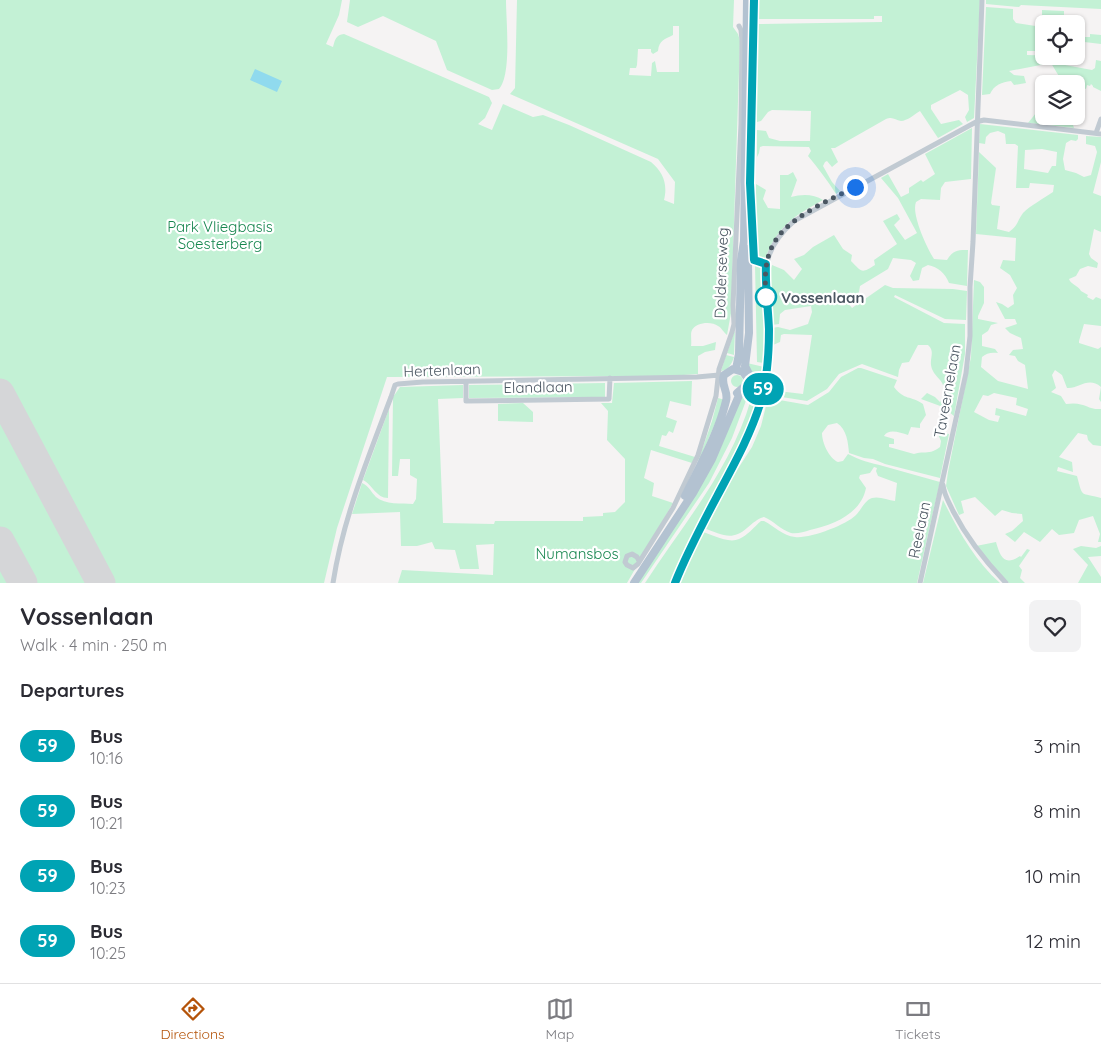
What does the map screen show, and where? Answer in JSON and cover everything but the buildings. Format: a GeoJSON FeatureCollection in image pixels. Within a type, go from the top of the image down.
{"type":"FeatureCollection","features":[{"type":"Feature","properties":{"kind":"main road","name":"Dolderseweg"},"geometry":{"type":"LineString","coordinates":[[735,369],[739,349],[741,260],[744,241],[747,0]]}},
{"type":"Feature","properties":{"kind":"main road","name":"Dolderseweg"},"geometry":{"type":"LineString","coordinates":[[744,241],[748,261],[749,332],[745,366],[749,379]]}},
{"type":"Feature","properties":{"kind":"main road"},"geometry":{"type":"LineString","coordinates":[[675,583],[686,554],[745,442],[758,409],[764,385],[749,379],[743,372],[735,369],[722,381]]}},
{"type":"Feature","properties":{"kind":"main road"},"geometry":{"type":"LineString","coordinates":[[722,381],[729,389],[738,393],[745,391],[749,379]]}},
{"type":"Feature","properties":{"kind":"main road"},"geometry":{"type":"LineString","coordinates":[[676,516],[720,420],[728,396],[722,381]]}},
{"type":"Feature","properties":{"kind":"main road"},"geometry":{"type":"LineString","coordinates":[[634,583],[676,516],[693,493],[712,459],[732,413],[738,393]]}},
{"type":"Feature","properties":{"kind":"street","name":"Dolderseweg"},"geometry":{"type":"LineString","coordinates":[[754,0],[750,183],[754,260],[766,264]]}},
{"type":"Feature","properties":{"kind":"street","name":"Taveernelaan"},"geometry":{"type":"LineString","coordinates":[[942,482],[966,373],[982,0]]}},
{"type":"Feature","properties":{"kind":"street","name":"Dolderseweg"},"geometry":{"type":"LineString","coordinates":[[639,561],[673,508],[698,455],[722,381],[734,324],[733,305],[741,124],[742,30],[739,26]]}},
{"type":"Feature","properties":{"kind":"street"},"geometry":{"type":"LineString","coordinates":[[764,385],[769,330],[766,264],[774,243],[794,221],[976,122],[984,120],[1099,133],[1101,119]]}},
{"type":"Feature","properties":{"kind":"street","name":"Hertenlaan"},"geometry":{"type":"LineString","coordinates":[[334,583],[338,551],[348,516],[395,385],[402,383],[610,378],[697,377],[722,381]]}},
{"type":"Feature","properties":{"kind":"street","name":"Elandlaan"},"geometry":{"type":"LineString","coordinates":[[466,382],[466,401],[609,399],[610,378]]}},
{"type":"Feature","properties":{"kind":"street"},"geometry":{"type":"LineString","coordinates":[[942,482],[946,498],[963,530],[983,559],[1006,583]]}},
{"type":"Feature","properties":{"kind":"street","name":"Reelaan"},"geometry":{"type":"LineString","coordinates":[[920,583],[942,482]]}},
{"type":"Feature","properties":{"kind":"green space","name":"Park Vliegbasis Soesterberg"},"geometry":{"type":"Polygon","coordinates":[[[0,0],[342,0],[339,15],[326,44],[333,47],[336,38],[344,34],[489,97],[492,103],[485,118],[478,124],[492,130],[503,104],[533,117],[543,115],[569,125],[651,162],[664,179],[664,200],[674,204],[675,182],[658,159],[510,94],[515,88],[517,0],[734,0],[733,27],[740,41],[731,313],[727,335],[712,323],[697,325],[692,330],[691,346],[703,346],[716,342],[715,350],[698,356],[698,374],[670,376],[387,377],[337,528],[324,583],[0,583],[0,0]],[[673,26],[673,35],[663,40],[658,51],[653,54],[651,49],[638,49],[636,68],[630,68],[629,75],[651,76],[652,63],[655,61],[657,72],[679,72],[679,26],[673,26]]]}},
{"type":"Feature","properties":{"kind":"green space"},"geometry":{"type":"Polygon","coordinates":[[[350,0],[506,0],[507,60],[503,82],[499,89],[492,90],[447,70],[436,41],[383,16],[358,27],[347,22],[350,0]]]}},
{"type":"Feature","properties":{"kind":"green space"},"geometry":{"type":"Polygon","coordinates":[[[758,0],[980,0],[974,118],[967,122],[965,117],[969,110],[968,95],[960,90],[931,105],[931,109],[941,124],[959,120],[963,124],[938,138],[920,111],[903,121],[888,118],[835,148],[831,148],[838,162],[832,167],[827,161],[823,166],[832,182],[840,191],[836,194],[808,156],[811,151],[809,147],[763,146],[760,147],[757,157],[757,130],[766,131],[769,138],[780,141],[810,141],[811,111],[772,110],[761,121],[757,122],[757,24],[882,22],[882,16],[874,16],[874,19],[757,19],[758,0]]]}},
{"type":"Feature","properties":{"kind":"green space"},"geometry":{"type":"Polygon","coordinates":[[[986,0],[1101,0],[1101,9],[1021,5],[1019,7],[986,4],[986,0]]]}},
{"type":"Feature","properties":{"kind":"green space"},"geometry":{"type":"Polygon","coordinates":[[[986,7],[1013,9],[1013,19],[1016,23],[1035,26],[1035,51],[1027,51],[1027,55],[1035,55],[1035,65],[1040,65],[1009,71],[1014,75],[1024,76],[1026,83],[1014,85],[1011,81],[1004,82],[996,86],[990,94],[982,95],[986,7]]]}},
{"type":"Feature","properties":{"kind":"green space"},"geometry":{"type":"Polygon","coordinates":[[[1042,10],[1064,11],[1064,15],[1042,15],[1042,10]]]}},
{"type":"Feature","properties":{"kind":"green space"},"geometry":{"type":"Polygon","coordinates":[[[1090,34],[1101,35],[1101,44],[1085,42],[1085,37],[1090,37],[1090,34]]]}},
{"type":"Feature","properties":{"kind":"green space"},"geometry":{"type":"Polygon","coordinates":[[[1096,60],[1101,61],[1101,91],[1091,84],[1090,86],[1087,85],[1085,89],[1085,75],[1058,75],[1052,65],[1065,65],[1092,70],[1095,68],[1096,60]]]}},
{"type":"Feature","properties":{"kind":"green space"},"geometry":{"type":"Polygon","coordinates":[[[1035,114],[1035,124],[1028,123],[1035,114]]]}},
{"type":"Feature","properties":{"kind":"green space"},"geometry":{"type":"Polygon","coordinates":[[[980,124],[1078,135],[1076,141],[1071,140],[1066,143],[1063,159],[1065,170],[1084,177],[1091,175],[1097,152],[1095,146],[1086,144],[1086,136],[1101,137],[1101,162],[1093,193],[1101,196],[1101,232],[1094,229],[1089,254],[1098,263],[1097,268],[1088,266],[1080,269],[1076,276],[1069,279],[1071,283],[1088,295],[1087,297],[1093,300],[1096,297],[1101,299],[1101,326],[1084,324],[1079,343],[1098,349],[1101,347],[1101,387],[1088,383],[1067,388],[1062,375],[1055,370],[1052,375],[1056,388],[1051,392],[1061,396],[1066,404],[1072,403],[1101,409],[1101,446],[1093,445],[1088,440],[1087,435],[1078,433],[1059,457],[1072,462],[1073,472],[1058,467],[1057,471],[1077,476],[1083,493],[1101,498],[1101,542],[1098,542],[1100,534],[1093,516],[1079,520],[1074,533],[1059,535],[1052,529],[1040,542],[1024,532],[1015,542],[1005,534],[1012,531],[1023,521],[1022,514],[1002,510],[995,516],[975,497],[961,501],[964,513],[959,515],[946,486],[971,357],[974,280],[980,282],[984,287],[984,303],[978,319],[998,323],[991,325],[988,331],[982,335],[982,346],[995,349],[998,353],[989,353],[982,357],[981,367],[998,381],[1028,389],[1025,365],[1018,361],[1015,356],[1009,355],[1013,350],[1023,349],[1021,338],[1010,333],[1005,328],[1017,324],[1015,319],[1005,319],[996,302],[1008,308],[1014,304],[1013,295],[1017,288],[1010,275],[1000,268],[1003,260],[1015,261],[1016,238],[976,234],[979,152],[996,168],[991,203],[992,205],[1000,206],[997,229],[1009,232],[1012,230],[1023,213],[1053,192],[1054,185],[1030,183],[1029,188],[1016,188],[1018,146],[1006,144],[1005,134],[998,131],[990,133],[986,137],[985,144],[979,143],[980,124]],[[1042,149],[1025,150],[1024,169],[1048,173],[1052,166],[1056,166],[1057,152],[1042,149]],[[994,393],[988,396],[983,395],[974,412],[989,420],[998,422],[1000,416],[995,415],[996,408],[1026,416],[1028,409],[1016,405],[1017,398],[994,393]]]}},
{"type":"Feature","properties":{"kind":"green space"},"geometry":{"type":"Polygon","coordinates":[[[1046,125],[1073,125],[1074,128],[1046,125]]]}},
{"type":"Feature","properties":{"kind":"green space"},"geometry":{"type":"Polygon","coordinates":[[[972,128],[971,179],[945,182],[941,188],[940,200],[921,199],[916,202],[915,207],[920,231],[934,259],[947,260],[956,251],[968,250],[967,286],[949,283],[941,271],[928,265],[922,268],[919,280],[913,281],[910,276],[916,263],[911,260],[893,258],[888,269],[860,286],[859,292],[848,303],[852,308],[885,285],[893,288],[967,291],[966,320],[945,319],[895,295],[894,297],[944,323],[965,324],[965,354],[954,416],[943,407],[921,399],[927,393],[940,402],[944,389],[941,381],[932,370],[932,352],[928,345],[918,345],[909,362],[902,363],[898,377],[862,364],[839,374],[827,389],[807,401],[769,395],[770,390],[803,394],[812,335],[784,334],[781,335],[780,342],[773,345],[772,328],[778,327],[790,330],[808,324],[812,312],[811,306],[785,310],[780,314],[779,324],[772,325],[770,271],[772,265],[784,270],[794,280],[802,269],[794,259],[804,255],[813,247],[834,235],[843,249],[852,255],[851,261],[860,269],[864,271],[875,265],[874,260],[897,244],[883,221],[897,214],[900,219],[894,225],[905,240],[917,233],[898,198],[881,178],[888,174],[901,197],[909,193],[909,188],[935,174],[925,154],[972,128]]]}},
{"type":"Feature","properties":{"kind":"green space"},"geometry":{"type":"Polygon","coordinates":[[[793,172],[797,180],[791,197],[808,195],[823,200],[803,211],[789,222],[771,245],[765,258],[760,259],[756,248],[756,184],[766,190],[763,199],[768,208],[780,209],[780,175],[788,175],[793,172]]]}},
{"type":"Feature","properties":{"kind":"green space"},"geometry":{"type":"Polygon","coordinates":[[[755,265],[761,268],[762,274],[765,363],[757,362],[755,265]]]}},
{"type":"Feature","properties":{"kind":"green space"},"geometry":{"type":"Polygon","coordinates":[[[735,330],[734,355],[727,353],[735,330]]]}},
{"type":"Feature","properties":{"kind":"green space"},"geometry":{"type":"Polygon","coordinates":[[[726,355],[734,357],[729,366],[721,371],[726,355]]]}},
{"type":"Feature","properties":{"kind":"green space"},"geometry":{"type":"Polygon","coordinates":[[[747,363],[764,367],[763,378],[754,378],[747,363]]]}},
{"type":"Feature","properties":{"kind":"green space"},"geometry":{"type":"Polygon","coordinates":[[[858,368],[897,380],[894,387],[898,391],[923,404],[926,415],[920,424],[920,428],[911,427],[908,435],[889,432],[884,436],[894,439],[894,444],[889,444],[889,447],[914,454],[929,452],[940,447],[941,441],[937,432],[949,434],[940,478],[849,453],[845,433],[837,423],[828,425],[822,433],[827,450],[838,462],[843,461],[848,454],[865,461],[940,482],[917,583],[677,583],[700,531],[725,539],[735,540],[745,536],[761,521],[764,521],[786,535],[795,537],[809,536],[836,527],[851,519],[872,498],[895,501],[897,483],[878,476],[877,468],[874,467],[870,473],[860,475],[859,478],[866,488],[858,505],[845,517],[828,525],[801,533],[791,533],[764,517],[755,521],[736,535],[731,536],[703,528],[752,447],[761,426],[768,398],[808,405],[829,392],[841,377],[858,368]]]}},
{"type":"Feature","properties":{"kind":"green space"},"geometry":{"type":"Polygon","coordinates":[[[735,375],[739,375],[743,381],[739,387],[735,387],[731,383],[731,379],[735,375]]]}},
{"type":"Feature","properties":{"kind":"green space","name":"Numansbos"},"geometry":{"type":"Polygon","coordinates":[[[692,381],[691,406],[670,401],[666,417],[677,421],[673,433],[669,431],[666,436],[662,435],[659,446],[695,457],[692,463],[651,450],[644,478],[654,483],[652,496],[673,503],[627,583],[398,583],[402,570],[493,575],[494,544],[476,545],[479,569],[460,569],[455,550],[435,549],[432,542],[417,546],[401,546],[400,512],[352,514],[362,483],[380,500],[413,504],[416,499],[417,479],[410,475],[410,459],[400,459],[398,476],[392,476],[393,397],[400,387],[463,385],[463,398],[438,399],[443,523],[494,524],[495,521],[583,521],[583,517],[603,516],[603,513],[615,512],[625,502],[625,459],[607,440],[608,411],[601,403],[612,403],[614,383],[692,381]]]}},
{"type":"Feature","properties":{"kind":"green space"},"geometry":{"type":"Polygon","coordinates":[[[605,383],[605,397],[469,398],[469,385],[605,383]]]}},
{"type":"Feature","properties":{"kind":"green space"},"geometry":{"type":"Polygon","coordinates":[[[741,397],[747,398],[732,438],[709,483],[641,583],[635,583],[720,449],[741,397]]]}},
{"type":"Feature","properties":{"kind":"green space"},"geometry":{"type":"Polygon","coordinates":[[[718,398],[725,400],[697,466],[712,421],[718,398]]]}},
{"type":"Feature","properties":{"kind":"green space"},"geometry":{"type":"Polygon","coordinates":[[[751,399],[758,401],[738,448],[691,537],[670,583],[645,583],[719,472],[742,425],[751,399]]]}},
{"type":"Feature","properties":{"kind":"green space"},"geometry":{"type":"Polygon","coordinates":[[[523,403],[533,412],[533,422],[498,421],[498,404],[523,403]]]}},
{"type":"Feature","properties":{"kind":"green space"},"geometry":{"type":"Polygon","coordinates":[[[389,409],[388,498],[377,494],[363,480],[389,409]]]}},
{"type":"Feature","properties":{"kind":"green space"},"geometry":{"type":"Polygon","coordinates":[[[943,500],[974,555],[1000,583],[923,583],[943,500]]]}},
{"type":"Feature","properties":{"kind":"green space"},"geometry":{"type":"Polygon","coordinates":[[[996,542],[999,552],[1006,560],[1021,557],[1027,549],[1030,550],[1019,566],[1022,570],[1020,578],[1025,583],[1009,583],[998,573],[976,546],[996,542]]]}},
{"type":"Feature","properties":{"kind":"green space"},"geometry":{"type":"Polygon","coordinates":[[[1081,546],[1096,548],[1101,546],[1101,556],[1088,557],[1101,577],[1101,583],[1078,583],[1088,565],[1073,549],[1081,546]]]}},
{"type":"Feature","properties":{"kind":"water"},"geometry":{"type":"Polygon","coordinates":[[[255,69],[282,81],[277,92],[250,80],[255,69]]]}},
{"type":"Feature","properties":{"kind":"runway"},"geometry":{"type":"LineString","coordinates":[[0,393],[101,583]]}},
{"type":"Feature","properties":{"kind":"runway"},"geometry":{"type":"LineString","coordinates":[[0,541],[23,583]]}},
{"type":"Feature","properties":{"kind":"bus line","name":"59"},"geometry":{"type":"LineString","coordinates":[[675,583],[686,554],[739,456],[752,427],[761,400],[764,382],[769,330],[766,264],[754,260],[750,183],[754,74],[754,0]]}},
{"type":"Feature","properties":{"kind":"place","name":"Vossenlaan"},"geometry":{"type":"Point","coordinates":[766,297]}},
{"type":"Feature","properties":{"kind":"route"},"geometry":{"type":"LineString","coordinates":[[766,297],[766,299],[766,284],[766,264],[770,249],[785,229],[805,214],[855,187]]}}]}
